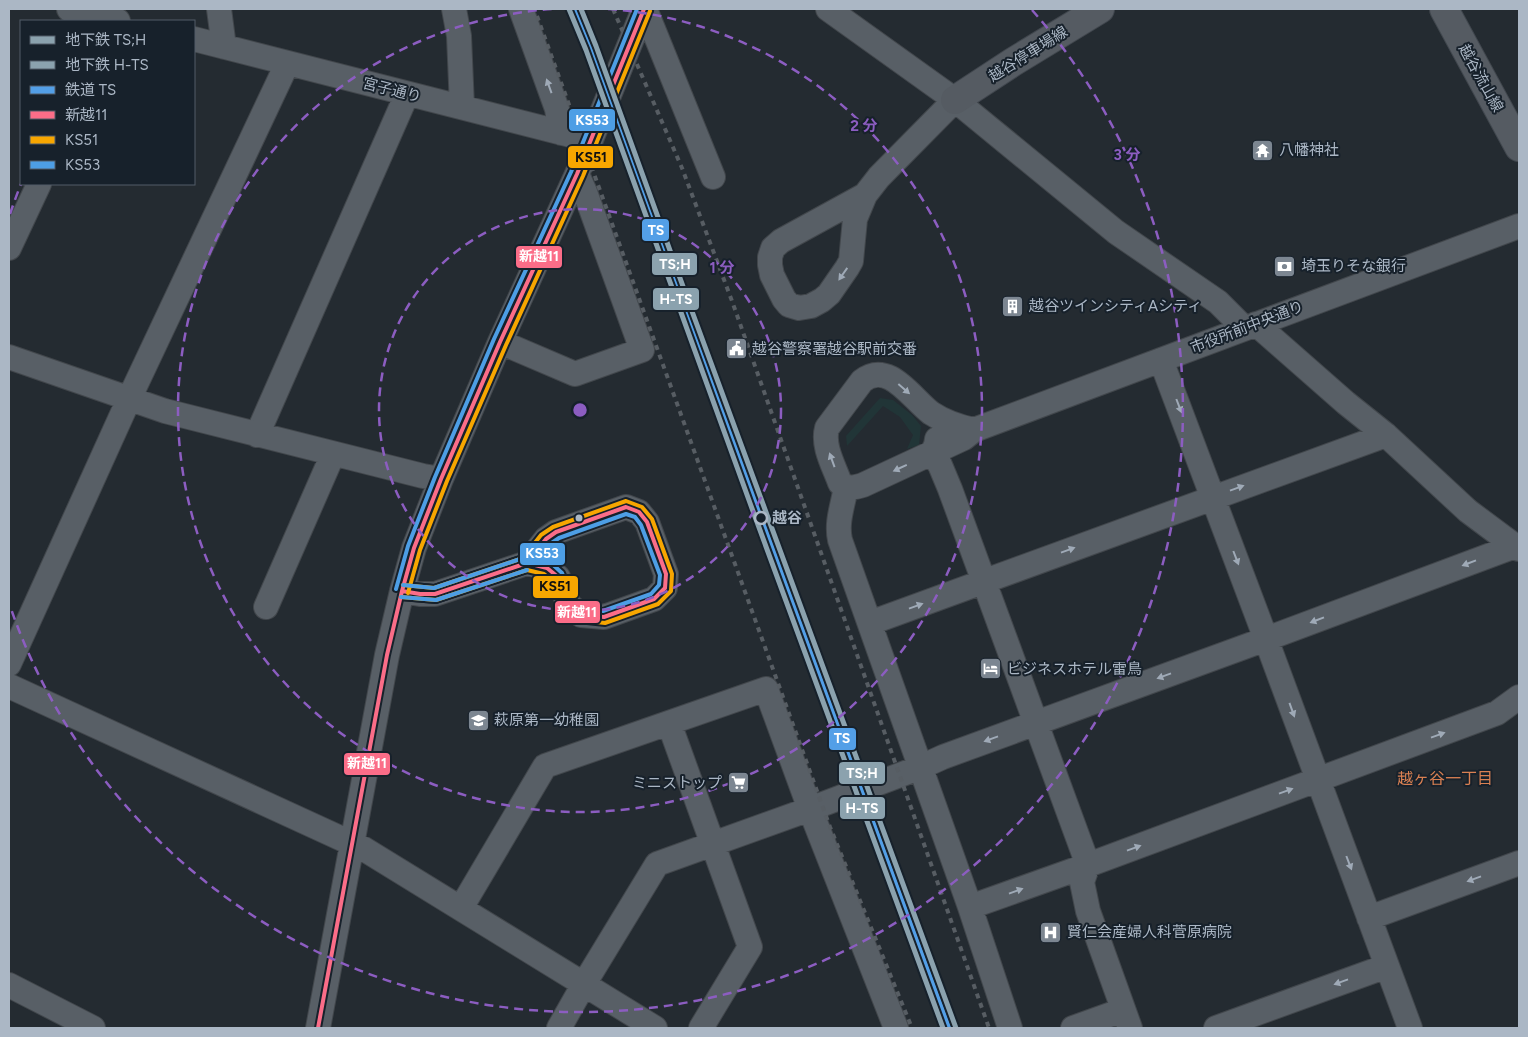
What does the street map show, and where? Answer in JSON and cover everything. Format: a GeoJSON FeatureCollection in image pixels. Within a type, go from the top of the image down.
{"type":"FeatureCollection","features":[{"type":"Feature","properties":{"kind":"main road","name":"越谷停車場線"},"geometry":{"type":"LineString","coordinates":[[956,100],[1013,62],[1072,16],[1100,9]]}},
{"type":"Feature","properties":{"kind":"main road","name":"越谷流山線"},"geometry":{"type":"LineString","coordinates":[[1444,9],[1519,146]]}},
{"type":"Feature","properties":{"kind":"street"},"geometry":{"type":"LineString","coordinates":[[68,9],[112,20]]}},
{"type":"Feature","properties":{"kind":"street"},"geometry":{"type":"LineString","coordinates":[[219,9],[224,47]]}},
{"type":"Feature","properties":{"kind":"street"},"geometry":{"type":"LineString","coordinates":[[454,9],[459,36],[462,108]]}},
{"type":"Feature","properties":{"kind":"street"},"geometry":{"type":"LineString","coordinates":[[521,9],[557,109],[561,133]]}},
{"type":"Feature","properties":{"kind":"street"},"geometry":{"type":"LineString","coordinates":[[830,9],[956,100],[1116,232],[1250,326],[1386,434],[1468,511],[1517,547]]}},
{"type":"Feature","properties":{"kind":"street"},"geometry":{"type":"LineString","coordinates":[[318,1028],[387,655],[414,548],[441,479],[500,342],[577,174],[638,13]]}},
{"type":"Feature","properties":{"kind":"street"},"geometry":{"type":"LineString","coordinates":[[638,13],[713,177]]}},
{"type":"Feature","properties":{"kind":"street","name":"宮子通り"},"geometry":{"type":"LineString","coordinates":[[195,39],[590,140]]}},
{"type":"Feature","properties":{"kind":"street"},"geometry":{"type":"LineString","coordinates":[[9,664],[129,399],[288,64]]}},
{"type":"Feature","properties":{"kind":"street"},"geometry":{"type":"LineString","coordinates":[[257,435],[407,94]]}},
{"type":"Feature","properties":{"kind":"street"},"geometry":{"type":"LineString","coordinates":[[865,195],[781,241],[773,248],[770,256],[772,275],[789,305],[799,308],[811,306],[829,294],[851,261],[855,219],[865,195],[879,177],[956,100]]}},
{"type":"Feature","properties":{"kind":"street"},"geometry":{"type":"LineString","coordinates":[[500,342],[575,374],[642,350],[577,174]]}},
{"type":"Feature","properties":{"kind":"street"},"geometry":{"type":"LineString","coordinates":[[9,248],[39,185]]}},
{"type":"Feature","properties":{"kind":"street"},"geometry":{"type":"LineString","coordinates":[[813,223],[828,222],[835,225],[849,234],[853,241]]}},
{"type":"Feature","properties":{"kind":"street","name":"市役所前中央通り"},"geometry":{"type":"LineString","coordinates":[[932,453],[964,438],[974,430],[1519,226]]}},
{"type":"Feature","properties":{"kind":"street"},"geometry":{"type":"LineString","coordinates":[[9,357],[165,411],[333,454],[441,479]]}},
{"type":"Feature","properties":{"kind":"street"},"geometry":{"type":"LineString","coordinates":[[1161,360],[1410,1028]]}},
{"type":"Feature","properties":{"kind":"street"},"geometry":{"type":"LineString","coordinates":[[932,413],[937,435],[932,453],[863,485],[853,488],[846,487],[840,483],[826,444],[827,428],[862,381],[869,376],[880,374],[891,377],[932,413],[964,428],[974,430]]}},
{"type":"Feature","properties":{"kind":"street"},"geometry":{"type":"LineString","coordinates":[[870,623],[1386,434]]}},
{"type":"Feature","properties":{"kind":"street"},"geometry":{"type":"LineString","coordinates":[[932,453],[940,465],[950,489],[1088,865],[1082,882],[1086,904],[1127,1019],[1072,1028]]}},
{"type":"Feature","properties":{"kind":"street"},"geometry":{"type":"LineString","coordinates":[[266,607],[333,454]]}},
{"type":"Feature","properties":{"kind":"street"},"geometry":{"type":"LineString","coordinates":[[846,487],[838,530],[840,540],[970,907],[1010,1028]]}},
{"type":"Feature","properties":{"kind":"street"},"geometry":{"type":"LineString","coordinates":[[402,591],[436,594],[527,563],[546,539],[556,532],[626,508],[639,512],[647,522],[666,574],[665,588],[654,599],[604,617],[580,615],[569,605],[558,577],[546,568],[527,563]]}},
{"type":"Feature","properties":{"kind":"street"},"geometry":{"type":"LineString","coordinates":[[559,1028],[657,864],[1517,547]]}},
{"type":"Feature","properties":{"kind":"street"},"geometry":{"type":"LineString","coordinates":[[9,686],[352,843],[461,908],[654,1028]]}},
{"type":"Feature","properties":{"kind":"street"},"geometry":{"type":"LineString","coordinates":[[461,908],[545,766],[766,689],[810,809],[896,1028]]}},
{"type":"Feature","properties":{"kind":"street"},"geometry":{"type":"LineString","coordinates":[[970,907],[1497,713],[1519,697]]}},
{"type":"Feature","properties":{"kind":"street"},"geometry":{"type":"LineString","coordinates":[[669,723],[750,947],[701,1028]]}},
{"type":"Feature","properties":{"kind":"street"},"geometry":{"type":"LineString","coordinates":[[1369,918],[1519,862]]}},
{"type":"Feature","properties":{"kind":"street"},"geometry":{"type":"LineString","coordinates":[[1216,1028],[1387,966]]}},
{"type":"Feature","properties":{"kind":"street"},"geometry":{"type":"LineString","coordinates":[[9,985],[93,1028]]}},
{"type":"Feature","properties":{"kind":"green space"},"geometry":{"type":"Polygon","coordinates":[[[880,398],[893,400],[912,415],[921,426],[919,445],[907,449],[913,435],[900,417],[883,406],[847,446],[846,436],[880,398]]]}},
{"type":"Feature","properties":{"kind":"railway"},"geometry":{"type":"LineString","coordinates":[[613,9],[682,168],[732,301],[989,1028]]}},
{"type":"Feature","properties":{"kind":"railway"},"geometry":{"type":"LineString","coordinates":[[537,16],[830,827],[912,1028]]}},
{"type":"Feature","properties":{"kind":"metro line","name":"H-TS"},"geometry":{"type":"LineString","coordinates":[[569,9],[586,50],[943,1028]]}},
{"type":"Feature","properties":{"kind":"metro line","name":"TS;H"},"geometry":{"type":"LineString","coordinates":[[581,9],[956,1028]]}},
{"type":"Feature","properties":{"kind":"rail line","name":"TS"},"geometry":{"type":"LineString","coordinates":[[575,11],[949,1028]]}},
{"type":"Feature","properties":{"kind":"transit line","name":"KS53"},"geometry":{"type":"LineString","coordinates":[[396,589],[408,546],[435,477],[494,339],[571,172],[637,9]]}},
{"type":"Feature","properties":{"kind":"transit line","name":"新越11"},"geometry":{"type":"LineString","coordinates":[[318,1028],[387,655],[414,548],[441,479],[500,342],[577,174],[644,9]]}},
{"type":"Feature","properties":{"kind":"transit line","name":"KS51"},"geometry":{"type":"LineString","coordinates":[[408,593],[420,550],[447,481],[506,345],[583,176],[650,11]]}},
{"type":"Feature","properties":{"kind":"transit line","name":"KS51"},"geometry":{"type":"LineString","coordinates":[[401,597],[436,600],[527,570],[544,574],[553,581],[564,608],[578,620],[605,623],[658,604],[671,591],[672,574],[652,519],[642,507],[626,501],[553,527],[541,535],[523,558],[434,588],[403,585]]}},
{"type":"Feature","properties":{"kind":"transit line","name":"新越11"},"geometry":{"type":"LineString","coordinates":[[626,507],[639,512],[647,522],[666,574],[665,588],[654,599],[604,617],[581,615],[569,605],[558,577],[547,568],[527,563],[546,539],[556,532],[626,507]]}},
{"type":"Feature","properties":{"kind":"transit line","name":"KS53"},"geometry":{"type":"LineString","coordinates":[[626,514],[635,517],[641,525],[660,575],[659,585],[651,594],[603,611],[583,609],[574,601],[562,573],[550,562],[538,559],[550,544],[559,538],[626,514]]}},
{"type":"Feature","properties":{"kind":"transit line","name":"KS53"},"geometry":{"type":"LineString","coordinates":[[403,585],[434,588],[523,558]]}},
{"type":"Feature","properties":{"kind":"transit line","name":"新越11"},"geometry":{"type":"LineString","coordinates":[[402,591],[435,594],[527,563]]}},
{"type":"Feature","properties":{"kind":"transit line","name":"KS53"},"geometry":{"type":"LineString","coordinates":[[401,597],[436,600],[527,570]]}},
{"type":"Feature","properties":{"kind":"place","name":"八幡神社"},"geometry":{"type":"Point","coordinates":[1263,150]}},
{"type":"Feature","properties":{"kind":"place","name":"埼玉りそな銀行"},"geometry":{"type":"Point","coordinates":[1285,266]}},
{"type":"Feature","properties":{"kind":"place","name":"越谷ツインシティAシティ"},"geometry":{"type":"Point","coordinates":[1013,306]}},
{"type":"Feature","properties":{"kind":"place","name":"越谷警察署越谷駅前交番"},"geometry":{"type":"Point","coordinates":[736,349]}},
{"type":"Feature","properties":{"kind":"place","name":"越谷"},"geometry":{"type":"Point","coordinates":[761,518]}},
{"type":"Feature","properties":{"kind":"place","name":"ビジネスホテル雷鳥"},"geometry":{"type":"Point","coordinates":[991,669]}},
{"type":"Feature","properties":{"kind":"place","name":"萩原第一幼稚園"},"geometry":{"type":"Point","coordinates":[478,720]}},
{"type":"Feature","properties":{"kind":"place","name":"ミニストップ"},"geometry":{"type":"Point","coordinates":[738,783]}},
{"type":"Feature","properties":{"kind":"place","name":"賢仁会産婦人科菅原病院"},"geometry":{"type":"Point","coordinates":[1051,932]}},
{"type":"Feature","properties":{"kind":"district","name":"越ヶ谷一丁目"},"geometry":{"type":"Point","coordinates":[1445,778]}}]}
